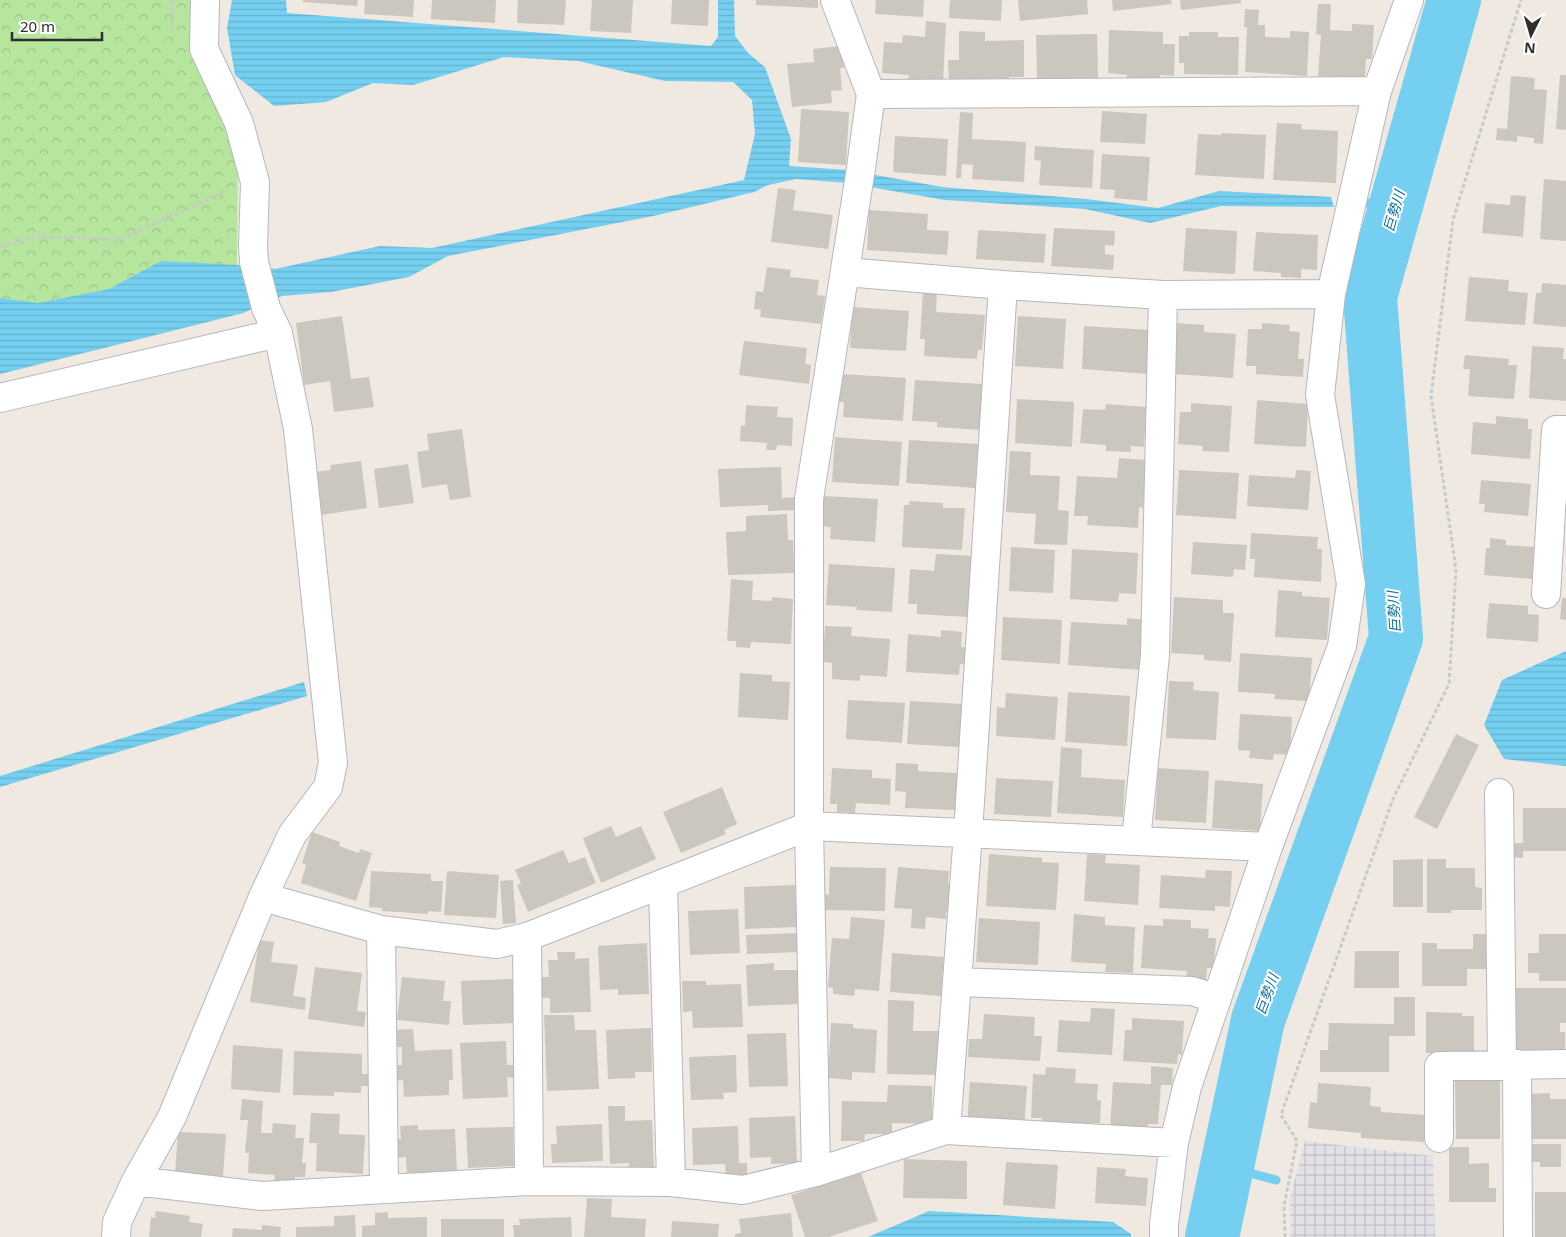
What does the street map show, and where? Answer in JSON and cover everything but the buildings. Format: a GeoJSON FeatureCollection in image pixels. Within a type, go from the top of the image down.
{"type":"FeatureCollection","features":[{"type":"Feature","properties":{"kind":"street"},"geometry":{"type":"LineString","coordinates":[[116,1237],[117,1222],[136,1181],[172,1117],[263,897],[292,835],[328,786],[333,763],[298,429],[278,333],[266,308],[254,262],[255,182],[239,123],[204,50],[205,0]]}},
{"type":"Feature","properties":{"kind":"street"},"geometry":{"type":"LineString","coordinates":[[816,1172],[808,826],[809,499],[871,94],[835,0]]}},
{"type":"Feature","properties":{"kind":"street"},"geometry":{"type":"LineString","coordinates":[[1164,1237],[1174,1143],[1187,1087],[1268,847],[1342,646],[1351,584],[1320,395],[1331,294],[1377,91],[1409,0]]}},
{"type":"Feature","properties":{"kind":"street"},"geometry":{"type":"LineString","coordinates":[[871,94],[1377,91]]}},
{"type":"Feature","properties":{"kind":"street"},"geometry":{"type":"LineString","coordinates":[[845,272],[1003,285],[1163,295],[1331,294]]}},
{"type":"Feature","properties":{"kind":"street"},"geometry":{"type":"LineString","coordinates":[[946,1130],[968,833],[1003,285]]}},
{"type":"Feature","properties":{"kind":"street"},"geometry":{"type":"LineString","coordinates":[[1136,840],[1155,655],[1163,295]]}},
{"type":"Feature","properties":{"kind":"street"},"geometry":{"type":"LineString","coordinates":[[0,398],[278,333]]}},
{"type":"Feature","properties":{"kind":"street"},"geometry":{"type":"LineString","coordinates":[[1546,594],[1556,430],[1566,430]]}},
{"type":"Feature","properties":{"kind":"street"},"geometry":{"type":"LineString","coordinates":[[1499,793],[1509,1064],[1518,1237]]}},
{"type":"Feature","properties":{"kind":"street"},"geometry":{"type":"LineString","coordinates":[[263,897],[381,930],[497,944],[527,937],[808,826],[1268,847]]}},
{"type":"Feature","properties":{"kind":"street"},"geometry":{"type":"LineString","coordinates":[[663,884],[671,1182]]}},
{"type":"Feature","properties":{"kind":"street"},"geometry":{"type":"LineString","coordinates":[[381,930],[384,1189]]}},
{"type":"Feature","properties":{"kind":"street"},"geometry":{"type":"LineString","coordinates":[[527,937],[530,1181]]}},
{"type":"Feature","properties":{"kind":"street"},"geometry":{"type":"LineString","coordinates":[[957,982],[1192,990],[1217,999]]}},
{"type":"Feature","properties":{"kind":"street"},"geometry":{"type":"LineString","coordinates":[[1439,1138],[1438,1066],[1566,1064]]}},
{"type":"Feature","properties":{"kind":"street"},"geometry":{"type":"LineString","coordinates":[[136,1181],[262,1196],[530,1181],[671,1182],[743,1190],[816,1172],[946,1130],[1174,1143]]}},
{"type":"Feature","properties":{"kind":"path"},"geometry":{"type":"LineString","coordinates":[[171,0],[174,36]]}},
{"type":"Feature","properties":{"kind":"path"},"geometry":{"type":"LineString","coordinates":[[1285,1237],[1284,1206],[1297,1141],[1281,1114],[1393,799],[1449,684],[1456,570],[1432,396],[1453,220],[1521,0]]}},
{"type":"Feature","properties":{"kind":"path"},"geometry":{"type":"LineString","coordinates":[[0,247],[36,236],[118,240],[224,192],[223,182]]}},
{"type":"Feature","properties":{"kind":"shaded area"},"geometry":{"type":"Polygon","coordinates":[[[1305,1141],[1433,1156],[1435,1237],[1291,1237],[1290,1199],[1305,1141]]]}},
{"type":"Feature","properties":{"kind":"green space"},"geometry":{"type":"Polygon","coordinates":[[[0,0],[191,0],[192,57],[226,125],[238,164],[237,265],[243,313],[0,374],[0,0]]]}},
{"type":"Feature","properties":{"kind":"water"},"geometry":{"type":"Polygon","coordinates":[[[232,0],[286,0],[287,13],[711,46],[718,37],[718,0],[734,0],[735,36],[748,53],[765,67],[791,139],[789,166],[848,170],[942,187],[1086,199],[1158,208],[1219,191],[1331,197],[1334,207],[1221,206],[1150,223],[1085,209],[945,200],[847,183],[796,179],[768,185],[754,192],[658,215],[448,256],[409,277],[331,292],[282,296],[243,313],[0,374],[0,298],[38,303],[109,289],[161,261],[275,269],[380,246],[432,248],[744,180],[755,134],[752,100],[733,82],[665,81],[578,61],[504,57],[413,85],[373,83],[326,102],[274,106],[235,75],[227,28],[232,0]]]}},
{"type":"Feature","properties":{"kind":"water"},"geometry":{"type":"Polygon","coordinates":[[[1566,651],[1566,766],[1504,759],[1484,725],[1502,680],[1566,651]]]}},
{"type":"Feature","properties":{"kind":"water"},"geometry":{"type":"Polygon","coordinates":[[[304,682],[307,696],[0,787],[0,776],[304,682]]]}},
{"type":"Feature","properties":{"kind":"water"},"geometry":{"type":"Polygon","coordinates":[[[929,1211],[1113,1222],[1131,1234],[1131,1237],[868,1237],[929,1211]]]}},
{"type":"Feature","properties":{"kind":"waterway","name":"巨勢川"},"geometry":{"type":"LineString","coordinates":[[1212,1237],[1258,1020],[1396,638],[1370,297],[1454,0]]}},
{"type":"Feature","properties":{"kind":"waterway"},"geometry":{"type":"LineString","coordinates":[[1368,203],[1396,205]]}},
{"type":"Feature","properties":{"kind":"waterway"},"geometry":{"type":"LineString","coordinates":[[1227,1167],[1276,1180]]}}]}
